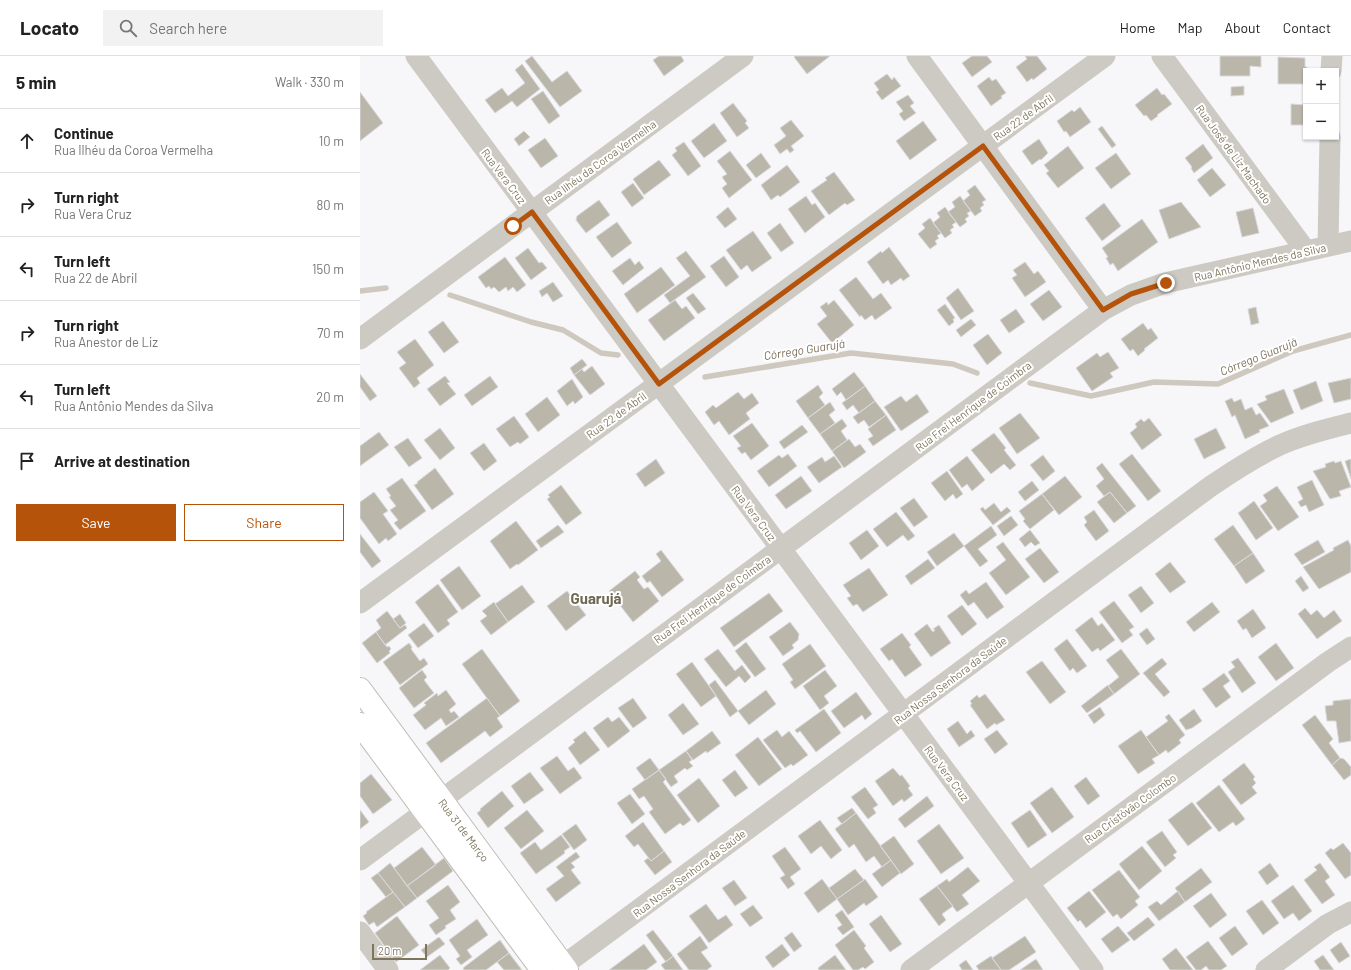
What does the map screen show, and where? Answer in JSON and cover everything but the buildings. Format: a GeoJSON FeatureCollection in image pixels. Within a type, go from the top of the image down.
{"type":"FeatureCollection","features":[{"type":"Feature","properties":{"kind":"main road","name":"Rua 31 de Março"},"geometry":{"type":"LineString","coordinates":[[360,689],[433,805],[542,970]]}},
{"type":"Feature","properties":{"kind":"main road","name":"Rua 31 de Março"},"geometry":{"type":"LineString","coordinates":[[360,724],[433,805],[566,968]]}},
{"type":"Feature","properties":{"kind":"street","name":"Rua Vera Cruz"},"geometry":{"type":"LineString","coordinates":[[416,56],[1093,970]]}},
{"type":"Feature","properties":{"kind":"street","name":"Rua Ilhéu da Coroa Vermelha"},"geometry":{"type":"LineString","coordinates":[[360,339],[743,56]]}},
{"type":"Feature","properties":{"kind":"street"},"geometry":{"type":"LineString","coordinates":[[917,56],[1103,310]]}},
{"type":"Feature","properties":{"kind":"street","name":"Rua 22 de Abril"},"geometry":{"type":"LineString","coordinates":[[360,603],[1105,56]]}},
{"type":"Feature","properties":{"kind":"street","name":"Rua José de Liz Machado"},"geometry":{"type":"LineString","coordinates":[[1162,56],[1306,251]]}},
{"type":"Feature","properties":{"kind":"street"},"geometry":{"type":"LineString","coordinates":[[1331,68],[1332,56]]}},
{"type":"Feature","properties":{"kind":"street"},"geometry":{"type":"LineString","coordinates":[[1328,246],[1330,140]]}},
{"type":"Feature","properties":{"kind":"street","name":"Rua Antônio Mendes da Silva"},"geometry":{"type":"LineString","coordinates":[[1103,310],[1131,294],[1166,283],[1351,241]]}},
{"type":"Feature","properties":{"kind":"street","name":"Rua Frei Henrique de Coimbra"},"geometry":{"type":"LineString","coordinates":[[360,860],[1103,310]]}},
{"type":"Feature","properties":{"kind":"street","name":"Rua Nossa Senhora da Saúde"},"geometry":{"type":"LineString","coordinates":[[566,968],[1211,486],[1247,462],[1281,445],[1317,432],[1351,423]]}},
{"type":"Feature","properties":{"kind":"street","name":"Rua Cristóvão Colombo"},"geometry":{"type":"LineString","coordinates":[[911,970],[1328,662],[1351,648]]}},
{"type":"Feature","properties":{"kind":"street"},"geometry":{"type":"LineString","coordinates":[[1266,970],[1328,924],[1351,912]]}},
{"type":"Feature","properties":{"kind":"street"},"geometry":{"type":"LineString","coordinates":[[360,932],[388,970]]}},
{"type":"Feature","properties":{"kind":"waterway","name":"Córrego Guarujá"},"geometry":{"type":"LineString","coordinates":[[360,291],[386,288]]}},
{"type":"Feature","properties":{"kind":"waterway","name":"Córrego Guarujá"},"geometry":{"type":"LineString","coordinates":[[450,295],[531,322],[563,330],[601,353],[618,355]]}},
{"type":"Feature","properties":{"kind":"waterway","name":"Córrego Guarujá"},"geometry":{"type":"LineString","coordinates":[[1030,383],[1091,396],[1154,382],[1218,384],[1293,351],[1351,335]]}},
{"type":"Feature","properties":{"kind":"waterway","name":"Córrego Guarujá"},"geometry":{"type":"LineString","coordinates":[[705,377],[851,353],[953,364],[977,373]]}},
{"type":"Feature","properties":{"kind":"district","name":"Guarujá"},"geometry":{"type":"Point","coordinates":[596,598]}},
{"type":"Feature","properties":{"kind":"route"},"geometry":{"type":"LineString","coordinates":[[513,226],[532,212],[659,384],[983,146],[1103,310],[1131,294],[1166,283]]}}]}
